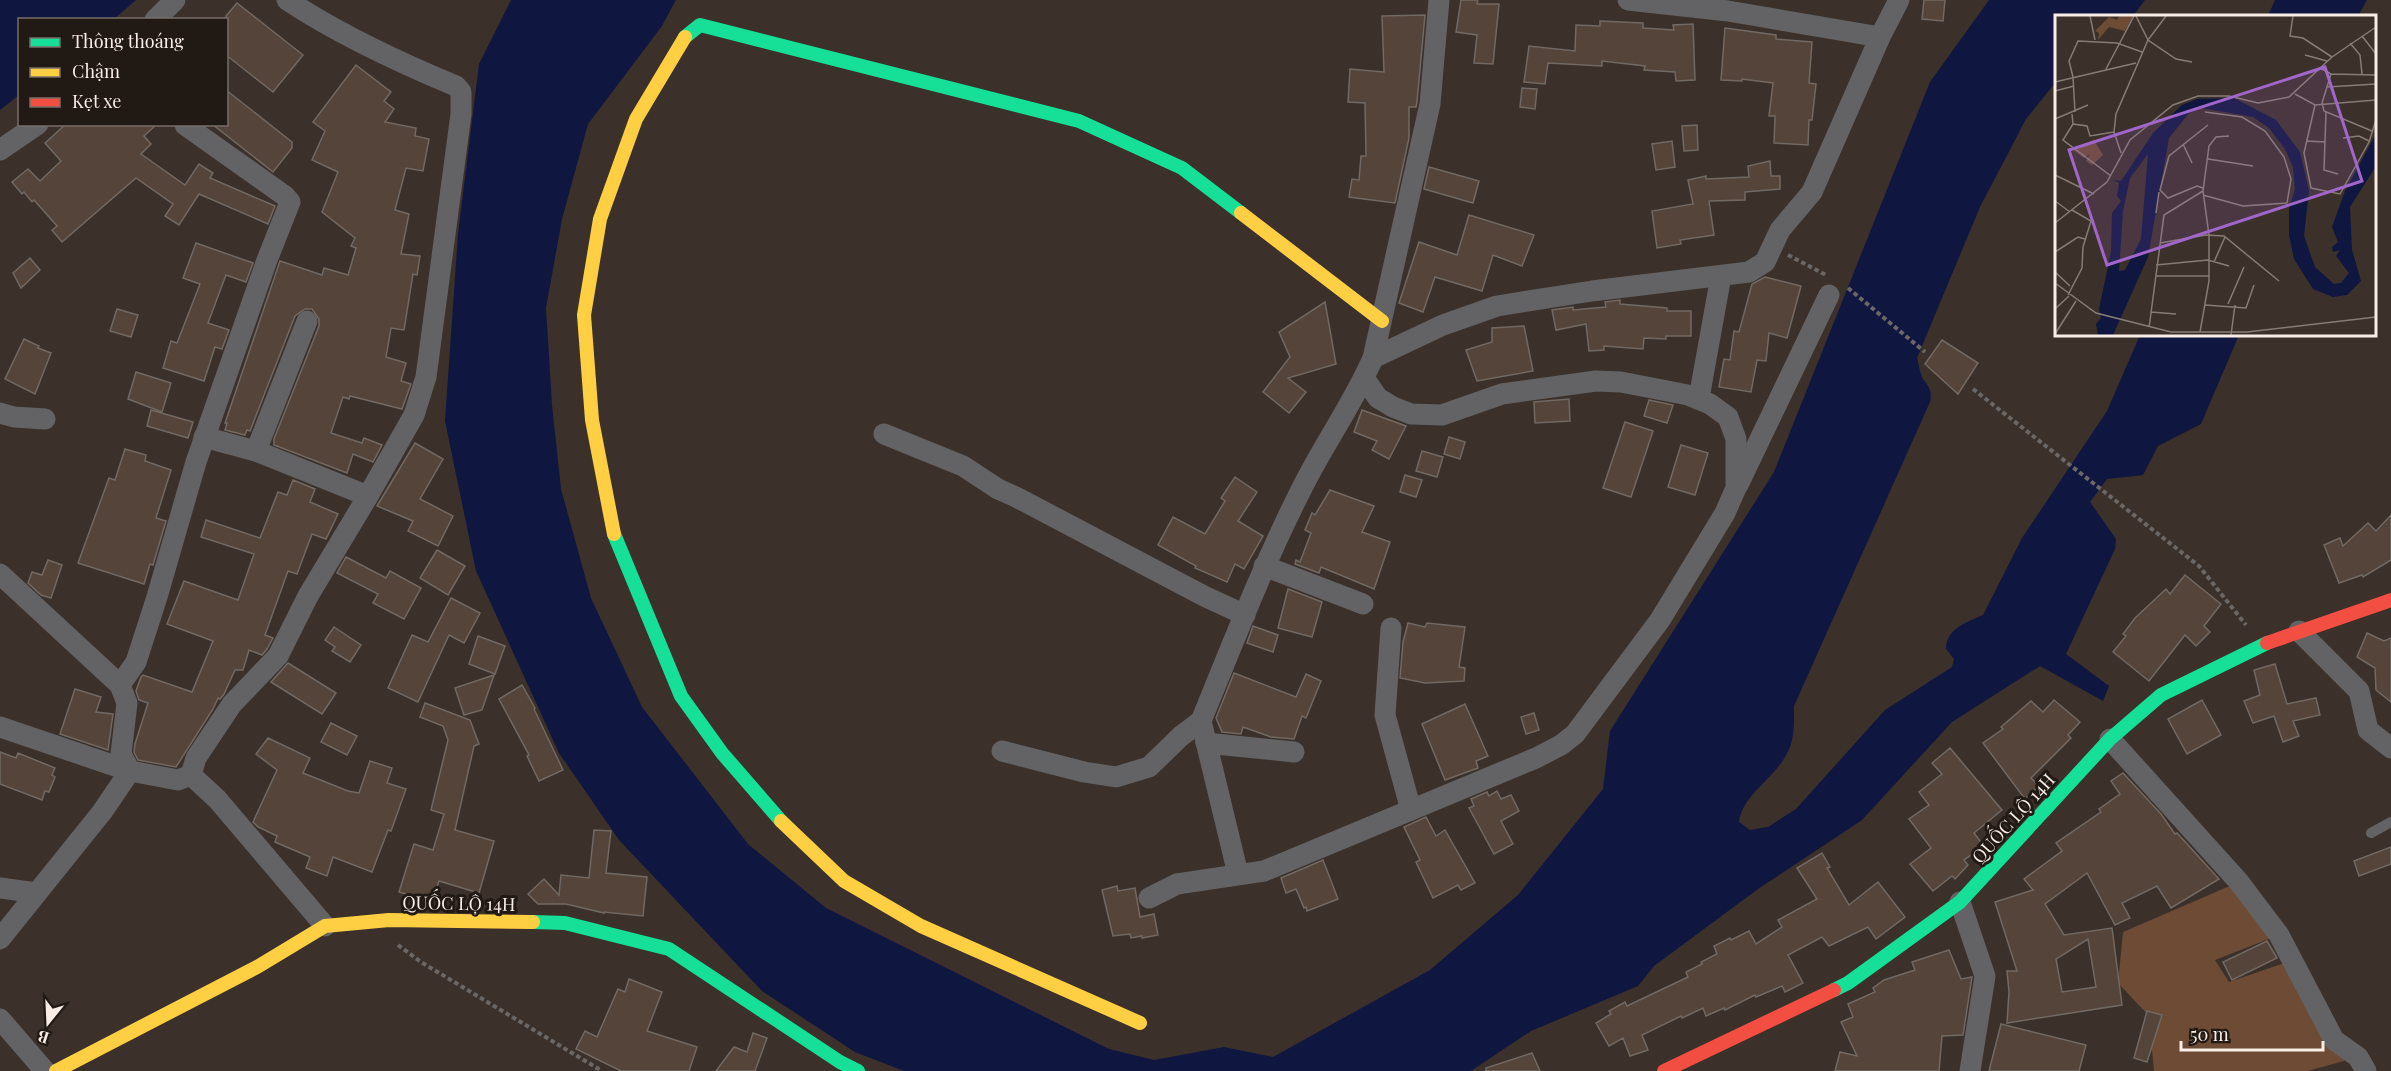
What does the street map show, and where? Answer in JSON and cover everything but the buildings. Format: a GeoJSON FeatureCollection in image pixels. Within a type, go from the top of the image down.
{"type":"FeatureCollection","features":[{"type":"Feature","properties":{"kind":"street"},"geometry":{"type":"LineString","coordinates":[[157,18],[175,0]]}},
{"type":"Feature","properties":{"kind":"street"},"geometry":{"type":"LineString","coordinates":[[191,775],[196,758],[232,704],[278,656],[308,596],[414,415],[426,377],[460,114],[461,92],[456,86],[411,67],[306,13],[287,0]]}},
{"type":"Feature","properties":{"kind":"street"},"geometry":{"type":"LineString","coordinates":[[1002,751],[1084,772],[1116,777],[1149,767],[1181,736],[1201,721],[1264,566],[1312,467],[1364,378],[1373,358],[1430,104],[1439,0]]}},
{"type":"Feature","properties":{"kind":"street"},"geometry":{"type":"LineString","coordinates":[[1628,0],[1728,11],[1880,37]]}},
{"type":"Feature","properties":{"kind":"street"},"geometry":{"type":"LineString","coordinates":[[1373,358],[1443,325],[1497,306],[1592,291],[1749,272],[1765,262],[1789,217],[1804,204],[1812,192],[1880,37],[1899,0]]}},
{"type":"Feature","properties":{"kind":"street"},"geometry":{"type":"LineString","coordinates":[[1140,1023],[921,926],[844,881],[776,816],[722,753],[681,696],[612,528],[592,420],[584,315],[600,219],[636,119],[688,33],[699,25],[1079,121],[1182,168],[1382,321]]}},
{"type":"Feature","properties":{"kind":"street"},"geometry":{"type":"LineString","coordinates":[[0,150],[35,126]]}},
{"type":"Feature","properties":{"kind":"street"},"geometry":{"type":"LineString","coordinates":[[120,685],[136,662],[204,437],[290,202],[285,196],[186,126]]}},
{"type":"Feature","properties":{"kind":"street"},"geometry":{"type":"LineString","coordinates":[[1699,399],[1721,276]]}},
{"type":"Feature","properties":{"kind":"street"},"geometry":{"type":"LineString","coordinates":[[1149,898],[1177,884],[1264,872],[1536,758],[1561,746],[1575,734],[1660,621],[1725,513],[1834,286]]}},
{"type":"Feature","properties":{"kind":"street"},"geometry":{"type":"LineString","coordinates":[[256,451],[307,321]]}},
{"type":"Feature","properties":{"kind":"street"},"geometry":{"type":"LineString","coordinates":[[1364,378],[1378,398],[1411,414],[1442,415],[1502,394],[1596,381],[1621,382],[1699,399],[1728,417],[1736,440],[1736,488]]}},
{"type":"Feature","properties":{"kind":"street"},"geometry":{"type":"LineString","coordinates":[[0,412],[14,417],[45,419]]}},
{"type":"Feature","properties":{"kind":"street"},"geometry":{"type":"LineString","coordinates":[[884,434],[963,466],[998,489],[1016,496],[1245,615]]}},
{"type":"Feature","properties":{"kind":"street"},"geometry":{"type":"LineString","coordinates":[[204,437],[256,451],[368,496]]}},
{"type":"Feature","properties":{"kind":"street"},"geometry":{"type":"LineString","coordinates":[[1264,566],[1363,604]]}},
{"type":"Feature","properties":{"kind":"street"},"geometry":{"type":"LineString","coordinates":[[0,574],[120,685],[126,703],[121,754],[130,771]]}},
{"type":"Feature","properties":{"kind":"street","name":"QUỐC LỘ 14H"},"geometry":{"type":"LineString","coordinates":[[1664,1071],[1848,983],[1960,902],[2110,739],[2161,695],[2261,645],[2391,600]]}},
{"type":"Feature","properties":{"kind":"street"},"geometry":{"type":"LineString","coordinates":[[1391,628],[1385,715],[1411,810]]}},
{"type":"Feature","properties":{"kind":"street"},"geometry":{"type":"LineString","coordinates":[[2299,631],[2359,691],[2368,730],[2391,748]]}},
{"type":"Feature","properties":{"kind":"street"},"geometry":{"type":"LineString","coordinates":[[1201,721],[1238,874]]}},
{"type":"Feature","properties":{"kind":"street"},"geometry":{"type":"LineString","coordinates":[[0,727],[130,771],[178,780],[191,775]]}},
{"type":"Feature","properties":{"kind":"street"},"geometry":{"type":"LineString","coordinates":[[2110,739],[2239,882],[2279,935],[2334,1040],[2358,1058],[2366,1071]]}},
{"type":"Feature","properties":{"kind":"street"},"geometry":{"type":"LineString","coordinates":[[1206,743],[1294,753]]}},
{"type":"Feature","properties":{"kind":"street"},"geometry":{"type":"LineString","coordinates":[[0,939],[102,812],[130,771]]}},
{"type":"Feature","properties":{"kind":"street"},"geometry":{"type":"LineString","coordinates":[[191,775],[217,799],[325,926]]}},
{"type":"Feature","properties":{"kind":"street"},"geometry":{"type":"LineString","coordinates":[[0,888],[37,893]]}},
{"type":"Feature","properties":{"kind":"street"},"geometry":{"type":"LineString","coordinates":[[1960,902],[1985,976],[1970,1071]]}},
{"type":"Feature","properties":{"kind":"street","name":"QUỐC LỘ 14H"},"geometry":{"type":"LineString","coordinates":[[56,1071],[257,967],[325,926],[389,920],[565,923],[669,949],[840,1062],[858,1071]]}},
{"type":"Feature","properties":{"kind":"street"},"geometry":{"type":"LineString","coordinates":[[0,1019],[45,1071]]}},
{"type":"Feature","properties":{"kind":"lane"},"geometry":{"type":"LineString","coordinates":[[2371,833],[2391,822]]}},
{"type":"Feature","properties":{"kind":"path"},"geometry":{"type":"LineString","coordinates":[[1772,246],[1834,286],[1925,352]]}},
{"type":"Feature","properties":{"kind":"path"},"geometry":{"type":"LineString","coordinates":[[1973,389],[2199,566],[2261,645]]}},
{"type":"Feature","properties":{"kind":"path"},"geometry":{"type":"LineString","coordinates":[[389,920],[391,941],[421,962],[602,1071]]}},
{"type":"Feature","properties":{"kind":"shaded area"},"geometry":{"type":"Polygon","coordinates":[[[0,0],[136,0],[115,18],[18,18],[18,96],[0,110],[0,0]]]}},
{"type":"Feature","properties":{"kind":"shaded area"},"geometry":{"type":"Polygon","coordinates":[[[511,0],[676,0],[662,26],[588,124],[562,219],[546,308],[552,405],[561,489],[591,598],[642,707],[748,844],[826,908],[1109,1049],[1154,1060],[1224,1047],[1273,1057],[1430,970],[1518,895],[1603,789],[1610,731],[1774,472],[1930,82],[1989,0],[2145,0],[2134,15],[2055,15],[2055,83],[2026,119],[1980,207],[1917,358],[1922,377],[1930,390],[1930,402],[1794,706],[1791,745],[1779,765],[1751,796],[1741,813],[1739,822],[1750,830],[1768,827],[1796,809],[1885,710],[1952,667],[1954,659],[1946,649],[1950,636],[1965,623],[1983,615],[2022,538],[2107,411],[2140,336],[2239,336],[2201,424],[2158,446],[2143,475],[2107,479],[2090,502],[2116,539],[2115,549],[2066,654],[2109,686],[2103,701],[2040,666],[1952,722],[1862,820],[1758,889],[1654,966],[1638,986],[1531,1031],[1471,1071],[904,1071],[855,1052],[762,991],[619,840],[559,753],[476,571],[445,421],[458,234],[479,64],[511,0]]]}},
{"type":"Feature","properties":{"kind":"shaded area"},"geometry":{"type":"Polygon","coordinates":[[[2275,0],[2367,0],[2359,15],[2268,15],[2275,0]]]}},
{"type":"Feature","properties":{"kind":"shaded area"},"geometry":{"type":"Polygon","coordinates":[[[2239,882],[2279,935],[2215,960],[2229,982],[2293,960],[2358,1057],[2308,1071],[2154,1071],[2149,1016],[2118,983],[2123,932],[2239,882]]]}},
{"type":"Feature","properties":{"kind":"traffic: fast"},"geometry":{"type":"LineString","coordinates":[[685,37],[700,25],[1079,121],[1182,168],[1241,213]]}},
{"type":"Feature","properties":{"kind":"traffic: fast"},"geometry":{"type":"LineString","coordinates":[[614,534],[681,696],[722,753],[781,821]]}},
{"type":"Feature","properties":{"kind":"traffic: fast"},"geometry":{"type":"LineString","coordinates":[[1834,990],[1848,983],[1960,902],[2110,739],[2161,695],[2267,643]]}},
{"type":"Feature","properties":{"kind":"traffic: fast"},"geometry":{"type":"LineString","coordinates":[[533,922],[565,923],[669,949],[840,1062],[858,1071]]}},
{"type":"Feature","properties":{"kind":"traffic: slow"},"geometry":{"type":"LineString","coordinates":[[614,534],[592,420],[584,315],[600,219],[636,119],[685,37]]}},
{"type":"Feature","properties":{"kind":"traffic: slow"},"geometry":{"type":"LineString","coordinates":[[1241,213],[1382,321]]}},
{"type":"Feature","properties":{"kind":"traffic: slow"},"geometry":{"type":"LineString","coordinates":[[781,821],[844,881],[921,926],[1140,1023]]}},
{"type":"Feature","properties":{"kind":"traffic: slow"},"geometry":{"type":"LineString","coordinates":[[56,1071],[257,967],[325,926],[389,920],[533,922]]}},
{"type":"Feature","properties":{"kind":"traffic: jam"},"geometry":{"type":"LineString","coordinates":[[2267,643],[2391,600]]}},
{"type":"Feature","properties":{"kind":"traffic: jam"},"geometry":{"type":"LineString","coordinates":[[1664,1071],[1834,990]]}}]}
